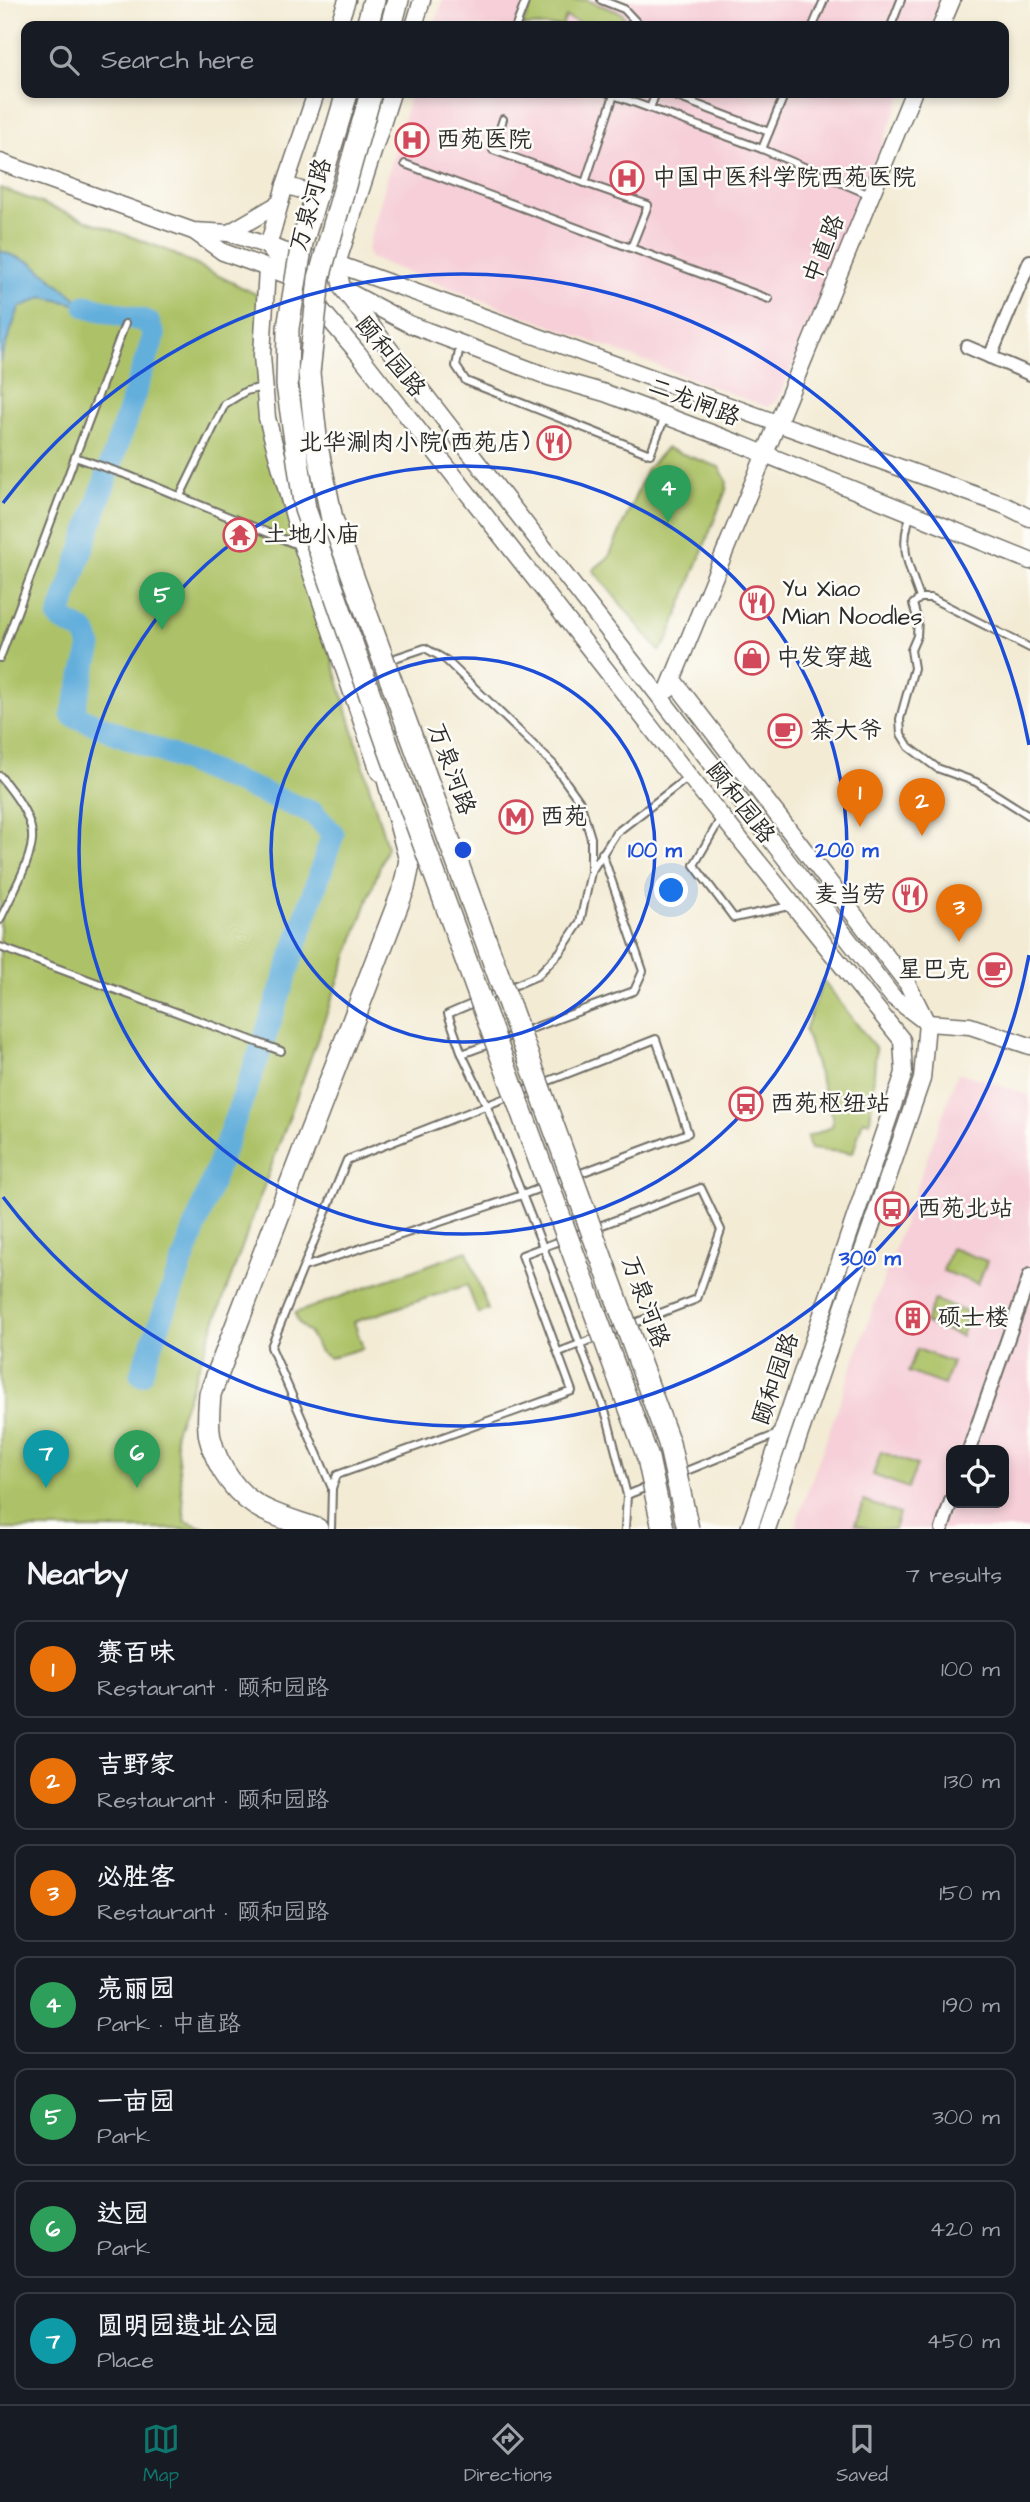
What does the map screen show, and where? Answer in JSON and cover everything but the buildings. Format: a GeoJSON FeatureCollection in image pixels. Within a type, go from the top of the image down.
{"type":"FeatureCollection","features":[{"type":"Feature","properties":{"kind":"highway"},"geometry":{"type":"LineString","coordinates":[[368,21],[374,0]]}},
{"type":"Feature","properties":{"kind":"highway"},"geometry":{"type":"LineString","coordinates":[[392,21],[398,0]]}},
{"type":"Feature","properties":{"kind":"highway","name":"万泉河路"},"geometry":{"type":"LineString","coordinates":[[346,98],[302,243],[288,328],[287,385],[305,509],[390,752],[648,1458],[663,1529]]}},
{"type":"Feature","properties":{"kind":"highway","name":"万泉河路"},"geometry":{"type":"LineString","coordinates":[[370,98],[318,278],[309,373],[317,446],[332,519],[669,1443],[688,1529]]}},
{"type":"Feature","properties":{"kind":"highway"},"geometry":{"type":"LineString","coordinates":[[317,1529],[264,1510],[238,1490],[223,1473],[210,1438],[210,1394],[406,879],[410,860],[387,776],[390,752]]}},
{"type":"Feature","properties":{"kind":"main road"},"geometry":{"type":"LineString","coordinates":[[340,21],[347,0]]}},
{"type":"Feature","properties":{"kind":"main road"},"geometry":{"type":"LineString","coordinates":[[416,21],[422,0]]}},
{"type":"Feature","properties":{"kind":"main road"},"geometry":{"type":"LineString","coordinates":[[943,21],[952,0]]}},
{"type":"Feature","properties":{"kind":"main road","name":"万泉河路"},"geometry":{"type":"LineString","coordinates":[[268,247],[285,185],[314,98]]}},
{"type":"Feature","properties":{"kind":"main road","name":"万泉河路"},"geometry":{"type":"LineString","coordinates":[[337,264],[390,98]]}},
{"type":"Feature","properties":{"kind":"main road","name":"中直路"},"geometry":{"type":"LineString","coordinates":[[764,454],[911,98]]}},
{"type":"Feature","properties":{"kind":"main road"},"geometry":{"type":"LineString","coordinates":[[0,162],[193,231],[223,252],[297,278],[318,195]]}},
{"type":"Feature","properties":{"kind":"main road"},"geometry":{"type":"LineString","coordinates":[[285,185],[355,206]]}},
{"type":"Feature","properties":{"kind":"main road"},"geometry":{"type":"LineString","coordinates":[[229,233],[281,203]]}},
{"type":"Feature","properties":{"kind":"main road"},"geometry":{"type":"LineString","coordinates":[[193,231],[229,233],[268,247]]}},
{"type":"Feature","properties":{"kind":"main road","name":"二龙闸路"},"geometry":{"type":"LineString","coordinates":[[268,247],[337,264],[778,422],[1006,506],[1030,518]]}},
{"type":"Feature","properties":{"kind":"main road","name":"颐和园路"},"geometry":{"type":"LineString","coordinates":[[268,247],[376,374],[689,776],[902,1040],[904,1073],[749,1529]]}},
{"type":"Feature","properties":{"kind":"main road"},"geometry":{"type":"LineString","coordinates":[[337,264],[342,288]]}},
{"type":"Feature","properties":{"kind":"main road"},"geometry":{"type":"LineString","coordinates":[[267,268],[262,355],[267,418],[302,546],[379,772]]}},
{"type":"Feature","properties":{"kind":"main road","name":"二龙闸路"},"geometry":{"type":"LineString","coordinates":[[297,278],[342,288],[409,324],[666,416],[1030,561]]}},
{"type":"Feature","properties":{"kind":"main road","name":"颐和园路"},"geometry":{"type":"LineString","coordinates":[[342,288],[458,441],[893,997],[927,1023]]}},
{"type":"Feature","properties":{"kind":"main road"},"geometry":{"type":"LineString","coordinates":[[664,702],[764,454]]}},
{"type":"Feature","properties":{"kind":"main road","name":"颐和园路"},"geometry":{"type":"LineString","coordinates":[[673,680],[907,983],[927,1023],[922,1079],[767,1529]]}},
{"type":"Feature","properties":{"kind":"main road"},"geometry":{"type":"LineString","coordinates":[[902,1040],[927,1023],[970,1026],[1030,1046]]}},
{"type":"Feature","properties":{"kind":"street"},"geometry":{"type":"LineString","coordinates":[[990,357],[1030,261]]}},
{"type":"Feature","properties":{"kind":"street"},"geometry":{"type":"LineString","coordinates":[[967,347],[1030,374]]}},
{"type":"Feature","properties":{"kind":"street"},"geometry":{"type":"LineString","coordinates":[[971,1445],[1030,1275]]}},
{"type":"Feature","properties":{"kind":"street"},"geometry":{"type":"LineString","coordinates":[[942,1529],[949,1508]]}},
{"type":"Feature","properties":{"kind":"lane"},"geometry":{"type":"LineString","coordinates":[[518,21],[526,0]]}},
{"type":"Feature","properties":{"kind":"lane"},"geometry":{"type":"LineString","coordinates":[[601,0],[624,9],[635,21]]}},
{"type":"Feature","properties":{"kind":"lane"},"geometry":{"type":"LineString","coordinates":[[815,21],[824,0]]}},
{"type":"Feature","properties":{"kind":"lane"},"geometry":{"type":"LineString","coordinates":[[893,21],[901,0]]}},
{"type":"Feature","properties":{"kind":"lane"},"geometry":{"type":"LineString","coordinates":[[585,183],[610,98]]}},
{"type":"Feature","properties":{"kind":"lane"},"geometry":{"type":"LineString","coordinates":[[622,98],[762,149],[871,195]]}},
{"type":"Feature","properties":{"kind":"lane"},"geometry":{"type":"LineString","coordinates":[[650,108],[654,98]]}},
{"type":"Feature","properties":{"kind":"lane"},"geometry":{"type":"LineString","coordinates":[[680,98],[769,132]]}},
{"type":"Feature","properties":{"kind":"lane"},"geometry":{"type":"LineString","coordinates":[[762,149],[783,98]]}},
{"type":"Feature","properties":{"kind":"lane"},"geometry":{"type":"LineString","coordinates":[[503,119],[493,150],[648,205],[631,248]]}},
{"type":"Feature","properties":{"kind":"lane"},"geometry":{"type":"LineString","coordinates":[[405,164],[769,299]]}},
{"type":"Feature","properties":{"kind":"lane"},"geometry":{"type":"LineString","coordinates":[[0,658],[125,324]]}},
{"type":"Feature","properties":{"kind":"lane"},"geometry":{"type":"LineString","coordinates":[[460,344],[456,366],[466,381],[650,454],[666,416]]}},
{"type":"Feature","properties":{"kind":"lane"},"geometry":{"type":"LineString","coordinates":[[180,496],[217,415],[225,404],[246,391],[264,387]]}},
{"type":"Feature","properties":{"kind":"lane"},"geometry":{"type":"LineString","coordinates":[[75,457],[127,475],[302,546]]}},
{"type":"Feature","properties":{"kind":"lane"},"geometry":{"type":"LineString","coordinates":[[912,513],[904,533],[906,556],[920,598]]}},
{"type":"Feature","properties":{"kind":"lane"},"geometry":{"type":"LineString","coordinates":[[1030,648],[930,598],[920,598],[913,604],[918,621],[917,636],[911,650],[914,668],[901,711],[901,734],[909,747],[937,768],[976,782],[1030,816]]}},
{"type":"Feature","properties":{"kind":"lane"},"geometry":{"type":"LineString","coordinates":[[348,681],[398,657],[425,648],[446,660],[553,764],[580,802],[591,838],[591,872],[580,922],[561,951],[537,976],[448,1014],[462,1055],[486,1104],[522,1195],[607,1417],[627,1495],[625,1529]]}},
{"type":"Feature","properties":{"kind":"lane"},"geometry":{"type":"LineString","coordinates":[[0,776],[24,812],[32,833],[31,850],[0,920]]}},
{"type":"Feature","properties":{"kind":"lane"},"geometry":{"type":"LineString","coordinates":[[591,872],[616,833],[689,776]]}},
{"type":"Feature","properties":{"kind":"lane"},"geometry":{"type":"LineString","coordinates":[[722,816],[694,865],[734,918],[792,906]]}},
{"type":"Feature","properties":{"kind":"lane"},"geometry":{"type":"LineString","coordinates":[[462,1055],[634,991],[643,971],[602,853]]}},
{"type":"Feature","properties":{"kind":"lane"},"geometry":{"type":"LineString","coordinates":[[0,947],[281,1051]]}},
{"type":"Feature","properties":{"kind":"lane"},"geometry":{"type":"LineString","coordinates":[[304,1267],[522,1195],[688,1133],[656,1039],[347,1160],[271,1347],[332,1488]]}},
{"type":"Feature","properties":{"kind":"lane"},"geometry":{"type":"LineString","coordinates":[[331,1529],[332,1488],[337,1475],[572,1391],[522,1255],[701,1188],[721,1230],[697,1299],[559,1352]]}},
{"type":"Feature","properties":{"kind":"lane"},"geometry":{"type":"LineString","coordinates":[[627,1495],[782,1433]]}},
{"type":"Feature","properties":{"kind":"shaded area"},"geometry":{"type":"Polygon","coordinates":[[[443,0],[941,0],[932,21],[436,21],[443,0]]]}},
{"type":"Feature","properties":{"kind":"shaded area","name":"中国中医科学院西苑医院"},"geometry":{"type":"Polygon","coordinates":[[[410,98],[901,98],[778,400],[767,407],[370,258],[367,250],[410,98]]]}},
{"type":"Feature","properties":{"kind":"shaded area"},"geometry":{"type":"Polygon","coordinates":[[[958,1072],[1030,1095],[1030,1529],[794,1529],[958,1072]]]}},
{"type":"Feature","properties":{"kind":"green space"},"geometry":{"type":"Polygon","coordinates":[[[532,0],[586,0],[622,13],[626,21],[575,21],[566,17],[564,21],[525,21],[532,0]]]}},
{"type":"Feature","properties":{"kind":"green space"},"geometry":{"type":"Polygon","coordinates":[[[0,188],[164,249],[262,297],[260,412],[387,847],[175,1432],[185,1521],[207,1529],[0,1529],[0,188]]]}},
{"type":"Feature","properties":{"kind":"green space"},"geometry":{"type":"Polygon","coordinates":[[[666,448],[719,467],[727,481],[726,490],[667,642],[659,651],[593,570],[609,557],[647,469],[666,448]]]}},
{"type":"Feature","properties":{"kind":"green space"},"geometry":{"type":"Polygon","coordinates":[[[823,980],[876,1049],[870,1122],[863,1120],[853,1153],[810,1149],[807,1137],[832,1127],[833,1120],[805,1030],[823,980]]]}},
{"type":"Feature","properties":{"kind":"green space"},"geometry":{"type":"Polygon","coordinates":[[[951,1248],[987,1261],[978,1284],[943,1271],[951,1248]]]}},
{"type":"Feature","properties":{"kind":"green space"},"geometry":{"type":"Polygon","coordinates":[[[467,1251],[488,1310],[478,1314],[467,1285],[354,1322],[363,1348],[330,1358],[320,1352],[310,1334],[298,1322],[295,1313],[467,1251]]]}},
{"type":"Feature","properties":{"kind":"green space"},"geometry":{"type":"Polygon","coordinates":[[[934,1300],[969,1313],[961,1336],[925,1323],[934,1300]]]}},
{"type":"Feature","properties":{"kind":"green space"},"geometry":{"type":"Polygon","coordinates":[[[917,1349],[952,1362],[944,1385],[908,1372],[917,1349]]]}},
{"type":"Feature","properties":{"kind":"green space"},"geometry":{"type":"Polygon","coordinates":[[[881,1452],[917,1465],[908,1488],[873,1475],[881,1452]]]}},
{"type":"Feature","properties":{"kind":"green space"},"geometry":{"type":"Polygon","coordinates":[[[864,1501],[899,1514],[894,1529],[869,1529],[855,1524],[864,1501]]]}},
{"type":"Feature","properties":{"kind":"water"},"geometry":{"type":"Polygon","coordinates":[[[0,251],[31,262],[86,306],[43,297],[19,308],[0,361],[0,251]]]}},
{"type":"Feature","properties":{"kind":"waterway"},"geometry":{"type":"LineString","coordinates":[[86,306],[148,322],[154,336],[59,618],[85,632],[91,647],[72,715],[313,813],[333,834],[262,1046],[141,1374]]}},
{"type":"Feature","properties":{"kind":"place","name":"西苑医院"},"geometry":{"type":"Point","coordinates":[412,140]}},
{"type":"Feature","properties":{"kind":"place","name":"中国中医科学院西苑医院"},"geometry":{"type":"Point","coordinates":[627,178]}},
{"type":"Feature","properties":{"kind":"place","name":"北华涮肉小院(西苑店)"},"geometry":{"type":"Point","coordinates":[554,443]}},
{"type":"Feature","properties":{"kind":"place","name":"亮丽园"},"geometry":{"type":"Point","coordinates":[668,523]}},
{"type":"Feature","properties":{"kind":"place","name":"土地小庙"},"geometry":{"type":"Point","coordinates":[240,535]}},
{"type":"Feature","properties":{"kind":"place","name":"Yu Xiao Mian Noodles"},"geometry":{"type":"Point","coordinates":[757,603]}},
{"type":"Feature","properties":{"kind":"place","name":"一亩园"},"geometry":{"type":"Point","coordinates":[162,630]}},
{"type":"Feature","properties":{"kind":"place","name":"中发穿越"},"geometry":{"type":"Point","coordinates":[752,658]}},
{"type":"Feature","properties":{"kind":"place","name":"茶大爷"},"geometry":{"type":"Point","coordinates":[785,731]}},
{"type":"Feature","properties":{"kind":"place","name":"西苑"},"geometry":{"type":"Point","coordinates":[516,817]}},
{"type":"Feature","properties":{"kind":"place","name":"赛百味"},"geometry":{"type":"Point","coordinates":[860,827]}},
{"type":"Feature","properties":{"kind":"place","name":"吉野家"},"geometry":{"type":"Point","coordinates":[922,836]}},
{"type":"Feature","properties":{"kind":"place","name":"麦当劳"},"geometry":{"type":"Point","coordinates":[910,895]}},
{"type":"Feature","properties":{"kind":"place","name":"必胜客"},"geometry":{"type":"Point","coordinates":[959,942]}},
{"type":"Feature","properties":{"kind":"place","name":"星巴克"},"geometry":{"type":"Point","coordinates":[995,970]}},
{"type":"Feature","properties":{"kind":"place","name":"西苑枢纽站"},"geometry":{"type":"Point","coordinates":[746,1104]}},
{"type":"Feature","properties":{"kind":"place","name":"西苑北站"},"geometry":{"type":"Point","coordinates":[892,1209]}},
{"type":"Feature","properties":{"kind":"place","name":"硕士楼"},"geometry":{"type":"Point","coordinates":[913,1318]}},
{"type":"Feature","properties":{"kind":"place","name":"圆明园遗址公园"},"geometry":{"type":"Point","coordinates":[46,1488]}},
{"type":"Feature","properties":{"kind":"place","name":"达园"},"geometry":{"type":"Point","coordinates":[137,1488]}}]}
